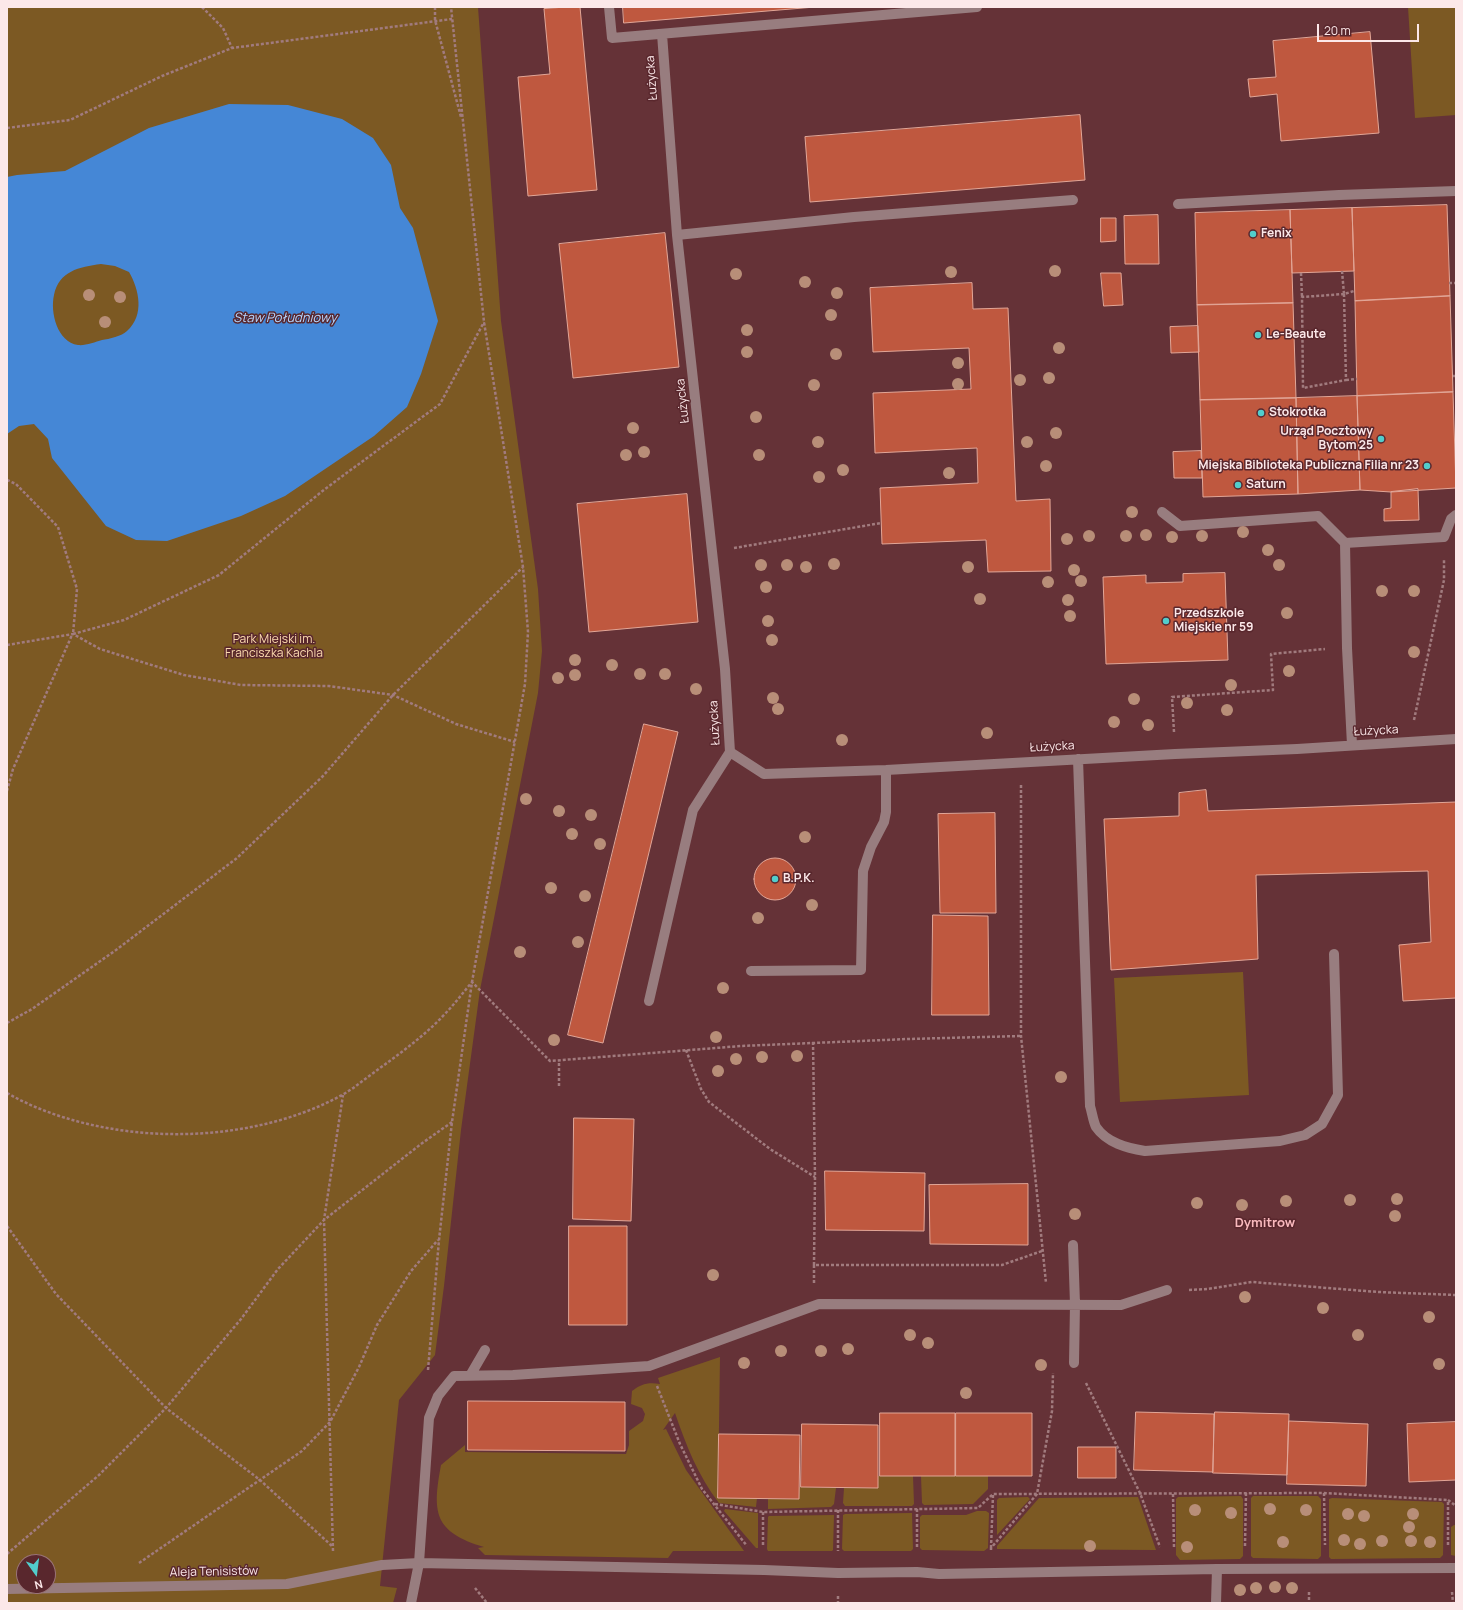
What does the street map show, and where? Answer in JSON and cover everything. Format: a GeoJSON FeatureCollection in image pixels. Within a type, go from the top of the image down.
{"type":"FeatureCollection","features":[{"type":"Feature","properties":{"kind":"street"},"geometry":{"type":"LineString","coordinates":[[609,7],[612,38],[978,7]]}},
{"type":"Feature","properties":{"kind":"street","name":"Łużycka"},"geometry":{"type":"LineString","coordinates":[[662,34],[677,235],[725,669],[730,752],[764,774],[886,770],[1456,739]]}},
{"type":"Feature","properties":{"kind":"street"},"geometry":{"type":"LineString","coordinates":[[1178,204],[1332,195],[1456,191]]}},
{"type":"Feature","properties":{"kind":"street"},"geometry":{"type":"LineString","coordinates":[[677,235],[854,217],[1073,200]]}},
{"type":"Feature","properties":{"kind":"street"},"geometry":{"type":"LineString","coordinates":[[1162,512],[1180,526],[1318,516],[1345,543],[1347,648],[1352,745]]}},
{"type":"Feature","properties":{"kind":"street"},"geometry":{"type":"LineString","coordinates":[[1345,543],[1444,537],[1451,519],[1456,515]]}},
{"type":"Feature","properties":{"kind":"street"},"geometry":{"type":"LineString","coordinates":[[649,1001],[693,810],[730,752]]}},
{"type":"Feature","properties":{"kind":"street"},"geometry":{"type":"LineString","coordinates":[[1078,759],[1090,1106],[1096,1126],[1106,1137],[1124,1147],[1145,1151],[1280,1141],[1305,1135],[1322,1124],[1338,1095],[1334,954]]}},
{"type":"Feature","properties":{"kind":"street"},"geometry":{"type":"LineString","coordinates":[[751,971],[861,970],[863,871],[871,847],[884,822],[886,812],[886,770]]}},
{"type":"Feature","properties":{"kind":"street"},"geometry":{"type":"LineString","coordinates":[[1073,1245],[1075,1304],[1074,1363]]}},
{"type":"Feature","properties":{"kind":"street"},"geometry":{"type":"LineString","coordinates":[[411,1603],[419,1563],[429,1418],[438,1396],[454,1376],[470,1374],[513,1375],[649,1366],[819,1304],[1121,1305],[1166,1290]]}},
{"type":"Feature","properties":{"kind":"street"},"geometry":{"type":"LineString","coordinates":[[470,1374],[485,1350]]}},
{"type":"Feature","properties":{"kind":"street","name":"Aleja Tenisistów"},"geometry":{"type":"LineString","coordinates":[[7,1589],[287,1584],[382,1565],[419,1563],[764,1570],[838,1573],[917,1572],[939,1574],[1217,1569],[1456,1568]]}},
{"type":"Feature","properties":{"kind":"street"},"geometry":{"type":"LineString","coordinates":[[1216,1603],[1217,1569]]}},
{"type":"Feature","properties":{"kind":"path"},"geometry":{"type":"LineString","coordinates":[[202,7],[223,28],[232,48]]}},
{"type":"Feature","properties":{"kind":"path"},"geometry":{"type":"LineString","coordinates":[[435,7],[435,20],[463,125]]}},
{"type":"Feature","properties":{"kind":"path"},"geometry":{"type":"LineString","coordinates":[[427,1375],[439,1240],[452,1122],[472,982],[525,684],[528,632],[523,567],[484,322],[451,7]]}},
{"type":"Feature","properties":{"kind":"path"},"geometry":{"type":"LineString","coordinates":[[7,128],[70,120],[162,76],[232,48],[435,20],[452,19]]}},
{"type":"Feature","properties":{"kind":"path"},"geometry":{"type":"LineString","coordinates":[[1342,271],[1346,380]]}},
{"type":"Feature","properties":{"kind":"path"},"geometry":{"type":"LineString","coordinates":[[1301,273],[1304,388],[1357,379]]}},
{"type":"Feature","properties":{"kind":"path"},"geometry":{"type":"LineString","coordinates":[[1449,283],[1456,283]]}},
{"type":"Feature","properties":{"kind":"path"},"geometry":{"type":"LineString","coordinates":[[1302,297],[1344,294],[1354,291]]}},
{"type":"Feature","properties":{"kind":"path"},"geometry":{"type":"LineString","coordinates":[[7,645],[72,634],[124,620],[219,575],[325,489],[440,404],[484,322]]}},
{"type":"Feature","properties":{"kind":"path"},"geometry":{"type":"LineString","coordinates":[[7,480],[16,484],[58,527],[77,589],[72,634],[13,769],[7,791]]}},
{"type":"Feature","properties":{"kind":"path"},"geometry":{"type":"LineString","coordinates":[[712,552],[881,523]]}},
{"type":"Feature","properties":{"kind":"path"},"geometry":{"type":"LineString","coordinates":[[1414,721],[1444,580],[1444,537]]}},
{"type":"Feature","properties":{"kind":"path"},"geometry":{"type":"LineString","coordinates":[[7,1023],[32,1009],[116,950],[237,858],[323,776],[394,695],[523,567]]}},
{"type":"Feature","properties":{"kind":"path"},"geometry":{"type":"LineString","coordinates":[[72,634],[100,649],[184,675],[241,685],[329,686],[394,695],[456,724],[515,742]]}},
{"type":"Feature","properties":{"kind":"path"},"geometry":{"type":"LineString","coordinates":[[1175,754],[1172,697],[1273,690],[1271,654],[1347,648]]}},
{"type":"Feature","properties":{"kind":"path"},"geometry":{"type":"LineString","coordinates":[[1021,782],[1021,1036],[1042,1251],[1049,1304]]}},
{"type":"Feature","properties":{"kind":"path"},"geometry":{"type":"LineString","coordinates":[[472,982],[550,1061],[813,1042],[1021,1036]]}},
{"type":"Feature","properties":{"kind":"path"},"geometry":{"type":"LineString","coordinates":[[7,1093],[22,1101],[69,1120],[132,1133],[208,1134],[256,1127],[302,1114],[343,1095],[406,1049],[442,1017],[472,982]]}},
{"type":"Feature","properties":{"kind":"path"},"geometry":{"type":"LineString","coordinates":[[813,1042],[815,1177],[814,1265]]}},
{"type":"Feature","properties":{"kind":"path"},"geometry":{"type":"LineString","coordinates":[[686,1050],[701,1089],[709,1102],[770,1149],[815,1177]]}},
{"type":"Feature","properties":{"kind":"path"},"geometry":{"type":"LineString","coordinates":[[559,1086],[560,1060]]}},
{"type":"Feature","properties":{"kind":"path"},"geometry":{"type":"LineString","coordinates":[[7,1226],[56,1294],[166,1408],[260,1480],[333,1548],[324,1220],[343,1095]]}},
{"type":"Feature","properties":{"kind":"path"},"geometry":{"type":"LineString","coordinates":[[7,1554],[99,1474],[166,1408],[241,1319],[278,1268],[324,1220],[421,1144],[452,1122]]}},
{"type":"Feature","properties":{"kind":"path"},"geometry":{"type":"LineString","coordinates":[[135,1565],[302,1451],[330,1422],[359,1367],[377,1325],[411,1272],[439,1240]]}},
{"type":"Feature","properties":{"kind":"path"},"geometry":{"type":"LineString","coordinates":[[1166,1290],[1207,1289],[1252,1282],[1378,1292],[1456,1295]]}},
{"type":"Feature","properties":{"kind":"path"},"geometry":{"type":"LineString","coordinates":[[649,1366],[680,1444],[702,1489],[715,1504],[764,1570]]}},
{"type":"Feature","properties":{"kind":"path"},"geometry":{"type":"LineString","coordinates":[[991,1548],[1037,1494],[1052,1411],[1053,1367]]}},
{"type":"Feature","properties":{"kind":"path"},"geometry":{"type":"LineString","coordinates":[[1085,1380],[1140,1493],[1171,1570]]}},
{"type":"Feature","properties":{"kind":"path"},"geometry":{"type":"LineString","coordinates":[[715,1504],[763,1512],[978,1508],[993,1494],[1140,1493],[1324,1493],[1448,1500]]}},
{"type":"Feature","properties":{"kind":"path"},"geometry":{"type":"LineString","coordinates":[[1245,1570],[1246,1493]]}},
{"type":"Feature","properties":{"kind":"path"},"geometry":{"type":"LineString","coordinates":[[1324,1493],[1325,1569]]}},
{"type":"Feature","properties":{"kind":"path"},"geometry":{"type":"LineString","coordinates":[[992,1572],[991,1548],[993,1494]]}},
{"type":"Feature","properties":{"kind":"path"},"geometry":{"type":"LineString","coordinates":[[1171,1570],[1173,1494]]}},
{"type":"Feature","properties":{"kind":"path"},"geometry":{"type":"LineString","coordinates":[[917,1509],[917,1572]]}},
{"type":"Feature","properties":{"kind":"path"},"geometry":{"type":"LineString","coordinates":[[763,1512],[764,1570]]}},
{"type":"Feature","properties":{"kind":"green space","name":"Park Miejski im. Franciszka Kachla"},"geometry":{"type":"Polygon","coordinates":[[[7,7],[478,7],[501,321],[538,589],[542,651],[538,693],[480,990],[461,1130],[435,1355],[399,1400],[380,1586],[397,1588],[393,1603],[7,1603],[7,7]]]}},
{"type":"Feature","properties":{"kind":"green space"},"geometry":{"type":"Polygon","coordinates":[[[1408,7],[1456,7],[1456,115],[1415,118],[1408,7]]]}},
{"type":"Feature","properties":{"kind":"green space"},"geometry":{"type":"Polygon","coordinates":[[[1243,972],[1249,1095],[1120,1102],[1114,978],[1243,972]]]}},
{"type":"Feature","properties":{"kind":"green space"},"geometry":{"type":"Polygon","coordinates":[[[720,1357],[718,1498],[757,1498],[756,1507],[719,1503],[693,1460],[675,1413],[663,1430],[666,1429],[686,1470],[744,1551],[673,1551],[668,1558],[485,1555],[478,1548],[484,1547],[455,1535],[446,1527],[440,1518],[437,1508],[437,1496],[441,1465],[465,1445],[465,1452],[626,1454],[629,1445],[629,1431],[643,1421],[645,1414],[642,1408],[631,1404],[632,1391],[645,1384],[660,1384],[658,1378],[720,1357]]]}},
{"type":"Feature","properties":{"kind":"green space"},"geometry":{"type":"Polygon","coordinates":[[[878,1476],[913,1476],[914,1504],[912,1506],[845,1506],[843,1503],[844,1488],[877,1488],[878,1476]]]}},
{"type":"Feature","properties":{"kind":"green space"},"geometry":{"type":"Polygon","coordinates":[[[921,1476],[988,1476],[988,1489],[973,1504],[924,1505],[922,1503],[921,1476]]]}},
{"type":"Feature","properties":{"kind":"green space"},"geometry":{"type":"Polygon","coordinates":[[[799,1487],[836,1488],[834,1504],[831,1507],[768,1509],[768,1499],[799,1499],[799,1487]]]}},
{"type":"Feature","properties":{"kind":"green space"},"geometry":{"type":"Polygon","coordinates":[[[1241,1496],[1243,1499],[1243,1556],[1240,1559],[1180,1560],[1176,1555],[1176,1499],[1178,1497],[1241,1496]]]}},
{"type":"Feature","properties":{"kind":"green space"},"geometry":{"type":"Polygon","coordinates":[[[1253,1496],[1318,1496],[1321,1499],[1321,1556],[1318,1559],[1253,1558],[1251,1556],[1251,1498],[1253,1496]]]}},
{"type":"Feature","properties":{"kind":"green space"},"geometry":{"type":"Polygon","coordinates":[[[1028,1497],[1030,1499],[997,1535],[997,1500],[999,1498],[1028,1497]]]}},
{"type":"Feature","properties":{"kind":"green space"},"geometry":{"type":"Polygon","coordinates":[[[1138,1497],[1156,1550],[997,1549],[997,1546],[1039,1498],[1138,1497]]]}},
{"type":"Feature","properties":{"kind":"green space"},"geometry":{"type":"Polygon","coordinates":[[[1329,1499],[1442,1502],[1444,1504],[1443,1555],[1440,1558],[1331,1559],[1329,1557],[1329,1499]]]}},
{"type":"Feature","properties":{"kind":"green space"},"geometry":{"type":"Polygon","coordinates":[[[725,1509],[758,1513],[758,1548],[756,1548],[724,1511],[725,1509]]]}},
{"type":"Feature","properties":{"kind":"green space"},"geometry":{"type":"Polygon","coordinates":[[[977,1511],[986,1511],[989,1513],[988,1548],[984,1551],[922,1550],[920,1548],[920,1517],[922,1515],[966,1515],[977,1511]]]}},
{"type":"Feature","properties":{"kind":"green space"},"geometry":{"type":"Polygon","coordinates":[[[912,1513],[913,1549],[911,1551],[844,1551],[842,1549],[843,1515],[912,1513]]]}},
{"type":"Feature","properties":{"kind":"green space"},"geometry":{"type":"Polygon","coordinates":[[[834,1515],[832,1551],[768,1551],[769,1516],[834,1515]]]}},
{"type":"Feature","properties":{"kind":"green space"},"geometry":{"type":"Polygon","coordinates":[[[1456,1525],[1456,1556],[1451,1555],[1451,1527],[1456,1525]]]}},
{"type":"Feature","properties":{"kind":"water","name":"Staw Południowy"},"geometry":{"type":"Polygon","coordinates":[[[229,104],[288,105],[342,119],[373,138],[391,165],[400,208],[413,228],[438,321],[421,374],[407,407],[374,436],[285,496],[241,516],[167,541],[136,540],[106,526],[52,458],[48,439],[34,424],[19,426],[7,434],[7,177],[65,171],[149,128],[229,104]],[[101,264],[85,267],[65,275],[60,280],[54,295],[54,318],[60,332],[71,343],[84,345],[115,337],[125,333],[133,325],[138,310],[138,294],[129,272],[115,266],[101,264]]]}},
{"type":"Feature","properties":{"kind":"building"},"geometry":{"type":"Polygon","coordinates":[[[580,7],[597,190],[528,196],[518,77],[550,74],[544,9],[580,7]]]}},
{"type":"Feature","properties":{"kind":"building"},"geometry":{"type":"Polygon","coordinates":[[[623,7],[815,7],[624,23],[623,7]]]}},
{"type":"Feature","properties":{"kind":"building"},"geometry":{"type":"Polygon","coordinates":[[[1370,32],[1379,133],[1281,141],[1277,94],[1250,97],[1248,79],[1276,77],[1273,41],[1370,32]]]}},
{"type":"Feature","properties":{"kind":"building"},"geometry":{"type":"Polygon","coordinates":[[[1080,115],[1085,180],[810,202],[805,137],[1080,115]]]}},
{"type":"Feature","properties":{"kind":"building"},"geometry":{"type":"Polygon","coordinates":[[[1447,205],[1450,296],[1355,301],[1352,208],[1447,205]]]}},
{"type":"Feature","properties":{"kind":"building"},"geometry":{"type":"Polygon","coordinates":[[[1352,208],[1354,271],[1292,273],[1290,210],[1352,208]]]}},
{"type":"Feature","properties":{"kind":"building"},"geometry":{"type":"Polygon","coordinates":[[[1290,210],[1293,303],[1197,305],[1195,213],[1290,210]]]}},
{"type":"Feature","properties":{"kind":"building"},"geometry":{"type":"Polygon","coordinates":[[[1158,215],[1159,264],[1125,264],[1124,216],[1158,215]]]}},
{"type":"Feature","properties":{"kind":"building"},"geometry":{"type":"Polygon","coordinates":[[[1101,218],[1116,218],[1116,241],[1101,242],[1101,218]]]}},
{"type":"Feature","properties":{"kind":"building"},"geometry":{"type":"Polygon","coordinates":[[[665,233],[679,367],[573,378],[559,244],[665,233]]]}},
{"type":"Feature","properties":{"kind":"building"},"geometry":{"type":"Polygon","coordinates":[[[1101,273],[1121,273],[1123,305],[1104,306],[1101,273]]]}},
{"type":"Feature","properties":{"kind":"building"},"geometry":{"type":"Polygon","coordinates":[[[972,283],[973,309],[1008,308],[1016,501],[1050,499],[1051,571],[988,572],[986,540],[882,544],[880,488],[978,483],[977,448],[875,453],[873,393],[971,389],[969,348],[873,352],[870,288],[972,283]]]}},
{"type":"Feature","properties":{"kind":"building"},"geometry":{"type":"Polygon","coordinates":[[[1450,296],[1453,392],[1357,396],[1355,301],[1450,296]]]}},
{"type":"Feature","properties":{"kind":"building"},"geometry":{"type":"Polygon","coordinates":[[[1293,303],[1296,398],[1200,400],[1197,305],[1293,303]]]}},
{"type":"Feature","properties":{"kind":"building"},"geometry":{"type":"Polygon","coordinates":[[[1198,326],[1199,352],[1171,353],[1170,327],[1198,326]]]}},
{"type":"Feature","properties":{"kind":"building"},"geometry":{"type":"Polygon","coordinates":[[[1453,392],[1456,488],[1391,492],[1360,490],[1357,396],[1453,392]]]}},
{"type":"Feature","properties":{"kind":"building"},"geometry":{"type":"Polygon","coordinates":[[[1357,396],[1360,490],[1298,494],[1296,398],[1357,396]]]}},
{"type":"Feature","properties":{"kind":"building"},"geometry":{"type":"Polygon","coordinates":[[[1296,398],[1298,494],[1203,497],[1200,400],[1296,398]]]}},
{"type":"Feature","properties":{"kind":"building"},"geometry":{"type":"Polygon","coordinates":[[[1201,451],[1202,478],[1174,478],[1173,452],[1201,451]]]}},
{"type":"Feature","properties":{"kind":"building"},"geometry":{"type":"Polygon","coordinates":[[[1418,489],[1419,520],[1384,521],[1384,509],[1391,508],[1391,492],[1418,489]]]}},
{"type":"Feature","properties":{"kind":"building"},"geometry":{"type":"Polygon","coordinates":[[[687,494],[698,622],[589,632],[577,504],[687,494]]]}},
{"type":"Feature","properties":{"kind":"building","name":"Przedszkole Miejskie nr 59"},"geometry":{"type":"Polygon","coordinates":[[[1225,573],[1228,660],[1106,664],[1103,577],[1146,575],[1146,583],[1183,582],[1183,574],[1225,573]]]}},
{"type":"Feature","properties":{"kind":"building"},"geometry":{"type":"Polygon","coordinates":[[[644,724],[678,732],[603,1043],[568,1035],[644,724]]]}},
{"type":"Feature","properties":{"kind":"building"},"geometry":{"type":"Polygon","coordinates":[[[1206,790],[1208,811],[1456,802],[1456,998],[1403,1001],[1399,945],[1431,942],[1428,871],[1256,875],[1258,959],[1111,970],[1104,819],[1179,816],[1179,793],[1206,790]]]}},
{"type":"Feature","properties":{"kind":"building"},"geometry":{"type":"Polygon","coordinates":[[[995,813],[996,913],[940,913],[938,814],[995,813]]]}},
{"type":"Feature","properties":{"kind":"building","name":"B.P.K."},"geometry":{"type":"Polygon","coordinates":[[[775,858],[790,864],[796,879],[790,894],[775,900],[760,894],[754,879],[760,864],[775,858]]]}},
{"type":"Feature","properties":{"kind":"building"},"geometry":{"type":"Polygon","coordinates":[[[933,915],[988,916],[989,1015],[932,1015],[933,915]]]}},
{"type":"Feature","properties":{"kind":"building"},"geometry":{"type":"Polygon","coordinates":[[[574,1118],[634,1119],[631,1221],[573,1219],[574,1118]]]}},
{"type":"Feature","properties":{"kind":"building"},"geometry":{"type":"Polygon","coordinates":[[[825,1171],[925,1173],[924,1231],[826,1230],[825,1171]]]}},
{"type":"Feature","properties":{"kind":"building"},"geometry":{"type":"Polygon","coordinates":[[[1028,1184],[1028,1245],[930,1244],[929,1185],[1028,1184]]]}},
{"type":"Feature","properties":{"kind":"building"},"geometry":{"type":"Polygon","coordinates":[[[569,1226],[627,1226],[627,1325],[569,1325],[569,1226]]]}},
{"type":"Feature","properties":{"kind":"building"},"geometry":{"type":"Polygon","coordinates":[[[468,1401],[625,1402],[625,1451],[468,1450],[468,1401]]]}},
{"type":"Feature","properties":{"kind":"building"},"geometry":{"type":"Polygon","coordinates":[[[1136,1412],[1214,1414],[1213,1472],[1134,1470],[1136,1412]]]}},
{"type":"Feature","properties":{"kind":"building"},"geometry":{"type":"Polygon","coordinates":[[[1215,1412],[1289,1414],[1287,1475],[1213,1473],[1215,1412]]]}},
{"type":"Feature","properties":{"kind":"building"},"geometry":{"type":"Polygon","coordinates":[[[880,1413],[955,1413],[955,1476],[880,1476],[880,1413]]]}},
{"type":"Feature","properties":{"kind":"building"},"geometry":{"type":"Polygon","coordinates":[[[956,1413],[1032,1413],[1032,1476],[956,1476],[956,1413]]]}},
{"type":"Feature","properties":{"kind":"building"},"geometry":{"type":"Polygon","coordinates":[[[1289,1421],[1368,1424],[1366,1486],[1287,1484],[1289,1421]]]}},
{"type":"Feature","properties":{"kind":"building"},"geometry":{"type":"Polygon","coordinates":[[[1456,1422],[1456,1480],[1409,1482],[1407,1424],[1456,1422]]]}},
{"type":"Feature","properties":{"kind":"building"},"geometry":{"type":"Polygon","coordinates":[[[802,1424],[878,1425],[878,1488],[801,1487],[802,1424]]]}},
{"type":"Feature","properties":{"kind":"building"},"geometry":{"type":"Polygon","coordinates":[[[719,1434],[800,1435],[799,1499],[718,1498],[719,1434]]]}},
{"type":"Feature","properties":{"kind":"building"},"geometry":{"type":"Polygon","coordinates":[[[1078,1447],[1116,1447],[1116,1478],[1078,1478],[1078,1447]]]}},
{"type":"Feature","properties":{"kind":"place","name":"Fenix"},"geometry":{"type":"Point","coordinates":[1253,234]}},
{"type":"Feature","properties":{"kind":"place","name":"Le-Beaute"},"geometry":{"type":"Point","coordinates":[1258,335]}},
{"type":"Feature","properties":{"kind":"place","name":"Stokrotka"},"geometry":{"type":"Point","coordinates":[1261,413]}},
{"type":"Feature","properties":{"kind":"place","name":"Urząd Pocztowy Bytom 25"},"geometry":{"type":"Point","coordinates":[1381,439]}},
{"type":"Feature","properties":{"kind":"place","name":"Miejska Biblioteka Publiczna Filia nr 23"},"geometry":{"type":"Point","coordinates":[1427,466]}},
{"type":"Feature","properties":{"kind":"place","name":"Saturn"},"geometry":{"type":"Point","coordinates":[1238,485]}},
{"type":"Feature","properties":{"kind":"place","name":"Przedszkole Miejskie nr 59"},"geometry":{"type":"Point","coordinates":[1166,621]}},
{"type":"Feature","properties":{"kind":"place","name":"B.P.K."},"geometry":{"type":"Point","coordinates":[775,879]}},
{"type":"Feature","properties":{"kind":"district","name":"Dymitrow"},"geometry":{"type":"Point","coordinates":[1265,1223]}}]}
